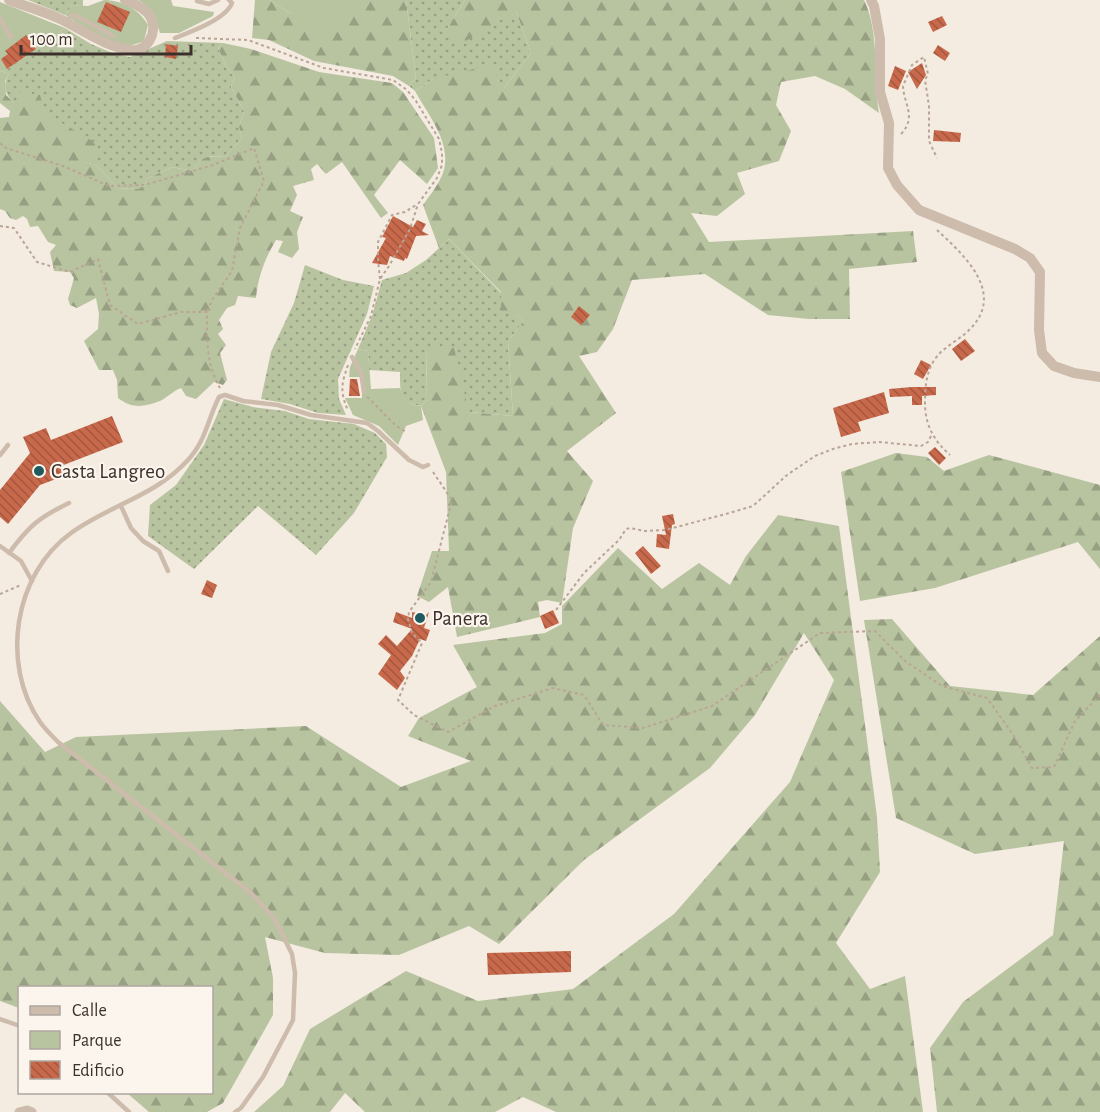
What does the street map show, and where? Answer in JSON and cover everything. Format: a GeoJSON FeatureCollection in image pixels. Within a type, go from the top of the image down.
{"type":"FeatureCollection","features":[{"type":"Feature","properties":{"kind":"street"},"geometry":{"type":"LineString","coordinates":[[9,0],[115,47],[134,51],[146,45],[154,32],[151,17],[142,8],[125,0]]}},
{"type":"Feature","properties":{"kind":"street"},"geometry":{"type":"LineString","coordinates":[[871,0],[880,39],[880,92],[889,123],[888,168],[897,185],[919,210],[1015,249],[1030,258],[1040,272],[1039,330],[1042,353],[1054,366],[1074,373],[1100,377]]}},
{"type":"Feature","properties":{"kind":"street"},"geometry":{"type":"LineString","coordinates":[[19,1112],[27,1110],[32,1112]]}},
{"type":"Feature","properties":{"kind":"lane"},"geometry":{"type":"LineString","coordinates":[[197,1],[209,4],[218,0]]}},
{"type":"Feature","properties":{"kind":"lane"},"geometry":{"type":"LineString","coordinates":[[175,38],[224,14],[232,3],[229,0]]}},
{"type":"Feature","properties":{"kind":"lane"},"geometry":{"type":"LineString","coordinates":[[65,23],[72,15],[75,15],[112,36]]}},
{"type":"Feature","properties":{"kind":"lane"},"geometry":{"type":"LineString","coordinates":[[0,19],[11,37]]}},
{"type":"Feature","properties":{"kind":"lane"},"geometry":{"type":"LineString","coordinates":[[352,357],[361,373],[364,392]]}},
{"type":"Feature","properties":{"kind":"lane"},"geometry":{"type":"LineString","coordinates":[[235,1112],[241,1108],[263,1077],[293,1020],[295,973],[292,954],[274,918],[252,893],[58,742],[40,722],[25,692],[18,658],[18,619],[24,596],[42,562],[69,534],[149,491],[186,462],[201,444],[219,397],[225,395],[243,401],[278,405],[331,419],[367,423],[408,460],[423,467],[428,465]]}},
{"type":"Feature","properties":{"kind":"lane"},"geometry":{"type":"LineString","coordinates":[[0,455],[8,445]]}},
{"type":"Feature","properties":{"kind":"lane"},"geometry":{"type":"LineString","coordinates":[[9,553],[34,523],[44,515],[69,503]]}},
{"type":"Feature","properties":{"kind":"lane"},"geometry":{"type":"LineString","coordinates":[[121,506],[131,528],[143,542],[159,551],[168,571]]}},
{"type":"Feature","properties":{"kind":"lane"},"geometry":{"type":"LineString","coordinates":[[0,546],[21,561],[32,581]]}},
{"type":"Feature","properties":{"kind":"lane"},"geometry":{"type":"LineString","coordinates":[[0,1019],[18,1025]]}},
{"type":"Feature","properties":{"kind":"lane"},"geometry":{"type":"LineString","coordinates":[[109,1094],[129,1112]]}},
{"type":"Feature","properties":{"kind":"path"},"geometry":{"type":"LineString","coordinates":[[195,38],[248,40],[324,68],[393,80],[407,90],[416,101],[439,139],[442,165],[437,178],[418,204],[410,229],[380,279]]}},
{"type":"Feature","properties":{"kind":"path"},"geometry":{"type":"LineString","coordinates":[[888,142],[901,134],[908,124],[908,103],[903,86],[912,65],[924,57],[927,69],[929,141],[937,158]]}},
{"type":"Feature","properties":{"kind":"path"},"geometry":{"type":"LineString","coordinates":[[0,143],[6,148],[63,166],[109,186],[145,186],[213,165],[254,148],[264,181],[240,228],[232,271],[212,300],[207,312],[207,352],[212,375],[225,395]]}},
{"type":"Feature","properties":{"kind":"path"},"geometry":{"type":"LineString","coordinates":[[351,420],[342,396],[342,386],[352,357],[371,316],[380,279],[378,242],[392,215],[405,212],[418,204]]}},
{"type":"Feature","properties":{"kind":"path"},"geometry":{"type":"LineString","coordinates":[[932,225],[958,250],[976,274],[982,285],[985,301],[982,313],[974,326],[944,350],[933,363],[925,389],[926,416],[932,434],[936,442],[950,455]]}},
{"type":"Feature","properties":{"kind":"path"},"geometry":{"type":"LineString","coordinates":[[0,226],[14,228],[37,262],[70,272],[98,259],[110,305],[138,324],[181,312],[207,312]]}},
{"type":"Feature","properties":{"kind":"path"},"geometry":{"type":"LineString","coordinates":[[364,392],[367,398],[386,414],[393,424],[405,431]]}},
{"type":"Feature","properties":{"kind":"path"},"geometry":{"type":"LineString","coordinates":[[556,610],[585,573],[619,540],[626,529],[665,530],[753,506],[786,475],[815,456],[833,448],[879,442],[921,446],[928,442],[932,434]]}},
{"type":"Feature","properties":{"kind":"path"},"geometry":{"type":"LineString","coordinates":[[428,465],[452,500],[431,582],[409,612],[408,619],[412,633],[422,644],[398,700],[414,715],[448,732],[495,706],[553,688],[584,695],[603,725],[643,728],[711,706],[820,633],[875,631],[905,661],[942,686],[987,698],[1014,736],[1032,768],[1054,767],[1075,721],[1100,695]]}},
{"type":"Feature","properties":{"kind":"path"},"geometry":{"type":"LineString","coordinates":[[0,594],[32,581]]}},
{"type":"Feature","properties":{"kind":"green space"},"geometry":{"type":"Polygon","coordinates":[[[28,0],[83,0],[83,6],[72,5],[65,15],[28,0]]]}},
{"type":"Feature","properties":{"kind":"green space"},"geometry":{"type":"Polygon","coordinates":[[[104,0],[123,4],[140,14],[148,25],[144,41],[130,45],[114,42],[65,15],[72,5],[88,6],[104,0]]]}},
{"type":"Feature","properties":{"kind":"green space"},"geometry":{"type":"Polygon","coordinates":[[[138,0],[171,0],[173,6],[214,12],[213,16],[179,33],[160,33],[147,6],[138,0]]]}},
{"type":"Feature","properties":{"kind":"green space"},"geometry":{"type":"Polygon","coordinates":[[[255,0],[270,0],[291,14],[349,3],[351,0],[406,0],[416,78],[409,86],[393,76],[314,61],[269,40],[252,38],[255,0]]]}},
{"type":"Feature","properties":{"kind":"green space"},"geometry":{"type":"Polygon","coordinates":[[[270,0],[351,0],[349,15],[321,38],[270,0]]]}},
{"type":"Feature","properties":{"kind":"green space"},"geometry":{"type":"Polygon","coordinates":[[[406,0],[465,0],[447,29],[516,11],[531,53],[504,88],[433,79],[415,91],[409,86],[416,78],[406,0]]]}},
{"type":"Feature","properties":{"kind":"green space"},"geometry":{"type":"Polygon","coordinates":[[[465,0],[864,0],[874,41],[879,113],[845,89],[815,76],[781,82],[776,105],[791,131],[779,161],[737,173],[745,194],[717,216],[691,213],[709,242],[913,231],[917,262],[849,269],[850,319],[809,319],[768,315],[705,274],[632,280],[613,329],[597,352],[579,356],[616,413],[567,451],[593,481],[573,528],[562,603],[547,600],[538,602],[540,617],[457,637],[448,587],[429,602],[417,596],[432,551],[449,551],[446,472],[421,406],[427,400],[426,348],[454,348],[469,412],[513,416],[508,341],[523,322],[517,314],[501,313],[501,292],[449,239],[439,248],[423,205],[443,173],[445,151],[438,130],[415,91],[433,79],[490,65],[504,88],[531,53],[516,11],[461,44],[447,29],[465,0]]]}},
{"type":"Feature","properties":{"kind":"green space"},"geometry":{"type":"Polygon","coordinates":[[[0,2],[65,28],[3,72],[0,71],[0,2]]]}},
{"type":"Feature","properties":{"kind":"green space"},"geometry":{"type":"Polygon","coordinates":[[[65,28],[91,44],[115,54],[130,57],[167,41],[223,43],[218,48],[227,68],[235,77],[231,87],[244,111],[239,127],[242,138],[225,157],[206,157],[193,171],[172,167],[146,179],[145,185],[138,189],[118,188],[96,165],[84,162],[55,120],[44,113],[14,103],[7,93],[5,86],[9,74],[3,72],[65,28]]]}},
{"type":"Feature","properties":{"kind":"green space"},"geometry":{"type":"Polygon","coordinates":[[[223,43],[251,49],[319,72],[392,83],[403,92],[434,138],[438,168],[427,184],[400,160],[374,195],[388,213],[381,218],[342,162],[326,174],[317,164],[311,169],[314,180],[293,186],[297,195],[290,211],[303,217],[297,232],[299,249],[292,258],[278,252],[283,241],[276,240],[263,268],[256,298],[238,296],[235,305],[227,308],[219,320],[223,329],[218,334],[226,345],[220,353],[227,380],[223,385],[214,382],[196,399],[186,396],[181,388],[149,405],[128,404],[118,398],[117,380],[113,370],[99,370],[84,341],[98,329],[99,314],[96,298],[77,308],[70,305],[68,299],[74,278],[70,272],[54,271],[50,252],[56,245],[48,242],[38,226],[30,227],[23,216],[16,220],[0,209],[0,118],[9,117],[10,111],[0,103],[0,71],[9,74],[5,81],[6,95],[14,103],[19,103],[20,92],[40,95],[45,113],[96,143],[96,154],[85,162],[96,165],[118,188],[138,189],[145,185],[146,179],[172,167],[193,171],[206,157],[225,157],[242,138],[239,127],[244,111],[231,87],[235,77],[227,68],[218,48],[223,43]]]}},
{"type":"Feature","properties":{"kind":"green space"},"geometry":{"type":"Polygon","coordinates":[[[449,239],[501,293],[523,322],[508,341],[513,416],[469,412],[426,349],[427,400],[421,406],[408,402],[402,395],[400,372],[369,370],[368,351],[358,349],[372,316],[382,280],[406,273],[426,260],[449,239]]]}},
{"type":"Feature","properties":{"kind":"green space"},"geometry":{"type":"Polygon","coordinates":[[[305,265],[343,280],[374,286],[367,314],[338,379],[339,399],[346,415],[318,413],[290,404],[261,399],[271,352],[294,303],[305,265]]]}},
{"type":"Feature","properties":{"kind":"green space"},"geometry":{"type":"Polygon","coordinates":[[[358,349],[368,351],[371,389],[400,388],[407,401],[421,406],[423,420],[406,426],[398,445],[379,426],[353,415],[345,398],[362,398],[362,377],[349,377],[350,367],[358,349]]]}},
{"type":"Feature","properties":{"kind":"green space"},"geometry":{"type":"Polygon","coordinates":[[[224,399],[253,407],[285,411],[309,419],[354,424],[375,433],[386,444],[387,457],[354,513],[316,555],[258,506],[194,569],[148,536],[150,505],[176,485],[204,445],[224,399]]]}},
{"type":"Feature","properties":{"kind":"green space"},"geometry":{"type":"Polygon","coordinates":[[[896,453],[927,457],[944,471],[989,455],[1100,485],[1100,569],[1078,542],[935,588],[860,601],[841,472],[896,453]]]}},
{"type":"Feature","properties":{"kind":"green space"},"geometry":{"type":"Polygon","coordinates":[[[778,515],[839,526],[877,817],[880,872],[836,943],[870,989],[905,976],[923,1112],[556,1112],[523,1097],[495,1112],[365,1112],[345,1093],[330,1112],[254,1112],[283,1086],[310,1029],[406,971],[478,1001],[573,989],[674,914],[790,782],[834,680],[804,633],[755,715],[710,768],[584,860],[499,944],[469,926],[399,955],[325,953],[265,937],[273,978],[273,1015],[223,1103],[207,1112],[149,1112],[128,1094],[213,1094],[213,986],[18,986],[18,1008],[0,1001],[0,701],[45,752],[76,737],[306,726],[401,787],[471,761],[408,736],[419,718],[477,687],[453,645],[545,633],[562,624],[562,606],[618,548],[662,589],[699,563],[730,585],[746,556],[778,515]]]}},
{"type":"Feature","properties":{"kind":"green space"},"geometry":{"type":"Polygon","coordinates":[[[892,619],[950,686],[1033,695],[1100,636],[1100,1112],[937,1112],[930,1048],[963,1002],[1053,935],[1064,841],[975,854],[896,818],[864,620],[892,619]]]}},
{"type":"Feature","properties":{"kind":"building"},"geometry":{"type":"Polygon","coordinates":[[[106,2],[130,12],[121,32],[97,22],[106,2]]]}},
{"type":"Feature","properties":{"kind":"building"},"geometry":{"type":"Polygon","coordinates":[[[942,16],[947,25],[933,32],[928,22],[942,16]]]}},
{"type":"Feature","properties":{"kind":"building"},"geometry":{"type":"Polygon","coordinates":[[[26,35],[36,49],[7,69],[1,59],[8,54],[5,51],[26,35]]]}},
{"type":"Feature","properties":{"kind":"building"},"geometry":{"type":"Polygon","coordinates":[[[166,44],[178,46],[176,59],[165,57],[166,44]]]}},
{"type":"Feature","properties":{"kind":"building"},"geometry":{"type":"Polygon","coordinates":[[[938,45],[950,53],[945,61],[933,53],[938,45]]]}},
{"type":"Feature","properties":{"kind":"building"},"geometry":{"type":"Polygon","coordinates":[[[922,63],[926,75],[917,89],[908,72],[922,63]]]}},
{"type":"Feature","properties":{"kind":"building"},"geometry":{"type":"Polygon","coordinates":[[[895,66],[906,71],[898,90],[888,86],[895,66]]]}},
{"type":"Feature","properties":{"kind":"building"},"geometry":{"type":"Polygon","coordinates":[[[934,130],[961,133],[960,142],[933,141],[934,130]]]}},
{"type":"Feature","properties":{"kind":"building"},"geometry":{"type":"Polygon","coordinates":[[[393,216],[413,227],[417,220],[426,224],[422,231],[429,235],[416,236],[407,259],[405,258],[404,261],[390,256],[387,265],[372,263],[386,238],[382,237],[393,216]]]}},
{"type":"Feature","properties":{"kind":"building"},"geometry":{"type":"Polygon","coordinates":[[[579,306],[590,315],[581,325],[571,317],[579,306]]]}},
{"type":"Feature","properties":{"kind":"building"},"geometry":{"type":"Polygon","coordinates":[[[965,339],[975,351],[961,361],[952,349],[965,339]]]}},
{"type":"Feature","properties":{"kind":"building"},"geometry":{"type":"Polygon","coordinates":[[[921,360],[931,365],[923,379],[914,374],[921,360]]]}},
{"type":"Feature","properties":{"kind":"building"},"geometry":{"type":"Polygon","coordinates":[[[350,379],[357,379],[360,396],[349,396],[350,379]]]}},
{"type":"Feature","properties":{"kind":"building"},"geometry":{"type":"Polygon","coordinates":[[[936,387],[936,395],[922,396],[922,405],[912,405],[912,396],[890,397],[889,389],[936,387]]]}},
{"type":"Feature","properties":{"kind":"building"},"geometry":{"type":"Polygon","coordinates":[[[884,392],[889,413],[858,422],[861,431],[841,437],[833,408],[884,392]]]}},
{"type":"Feature","properties":{"kind":"building","name":"Casta Langreo"},"geometry":{"type":"Polygon","coordinates":[[[112,416],[123,442],[61,466],[64,476],[40,485],[8,524],[0,517],[0,490],[30,453],[23,437],[46,428],[51,440],[112,416]]]}},
{"type":"Feature","properties":{"kind":"building"},"geometry":{"type":"Polygon","coordinates":[[[935,447],[946,458],[939,465],[928,453],[935,447]]]}},
{"type":"Feature","properties":{"kind":"building"},"geometry":{"type":"Polygon","coordinates":[[[673,514],[675,524],[672,525],[669,549],[656,547],[657,534],[666,535],[662,516],[673,514]]]}},
{"type":"Feature","properties":{"kind":"building"},"geometry":{"type":"Polygon","coordinates":[[[643,546],[661,566],[651,574],[635,553],[643,546]]]}},
{"type":"Feature","properties":{"kind":"building"},"geometry":{"type":"Polygon","coordinates":[[[207,580],[217,585],[212,598],[201,594],[207,580]]]}},
{"type":"Feature","properties":{"kind":"building"},"geometry":{"type":"Polygon","coordinates":[[[553,610],[559,623],[545,629],[540,616],[553,610]]]}},
{"type":"Feature","properties":{"kind":"building"},"geometry":{"type":"Polygon","coordinates":[[[396,612],[412,618],[412,612],[426,615],[429,612],[424,628],[430,630],[426,641],[420,639],[412,656],[400,671],[405,678],[397,690],[378,674],[391,655],[378,644],[386,635],[397,646],[412,629],[393,622],[396,612]]]}},
{"type":"Feature","properties":{"kind":"building"},"geometry":{"type":"Polygon","coordinates":[[[571,951],[571,972],[488,975],[487,953],[571,951]]]}},
{"type":"Feature","properties":{"kind":"place","name":"Casta Langreo"},"geometry":{"type":"Point","coordinates":[39,471]}},
{"type":"Feature","properties":{"kind":"place","name":"Panera"},"geometry":{"type":"Point","coordinates":[420,618]}}]}
